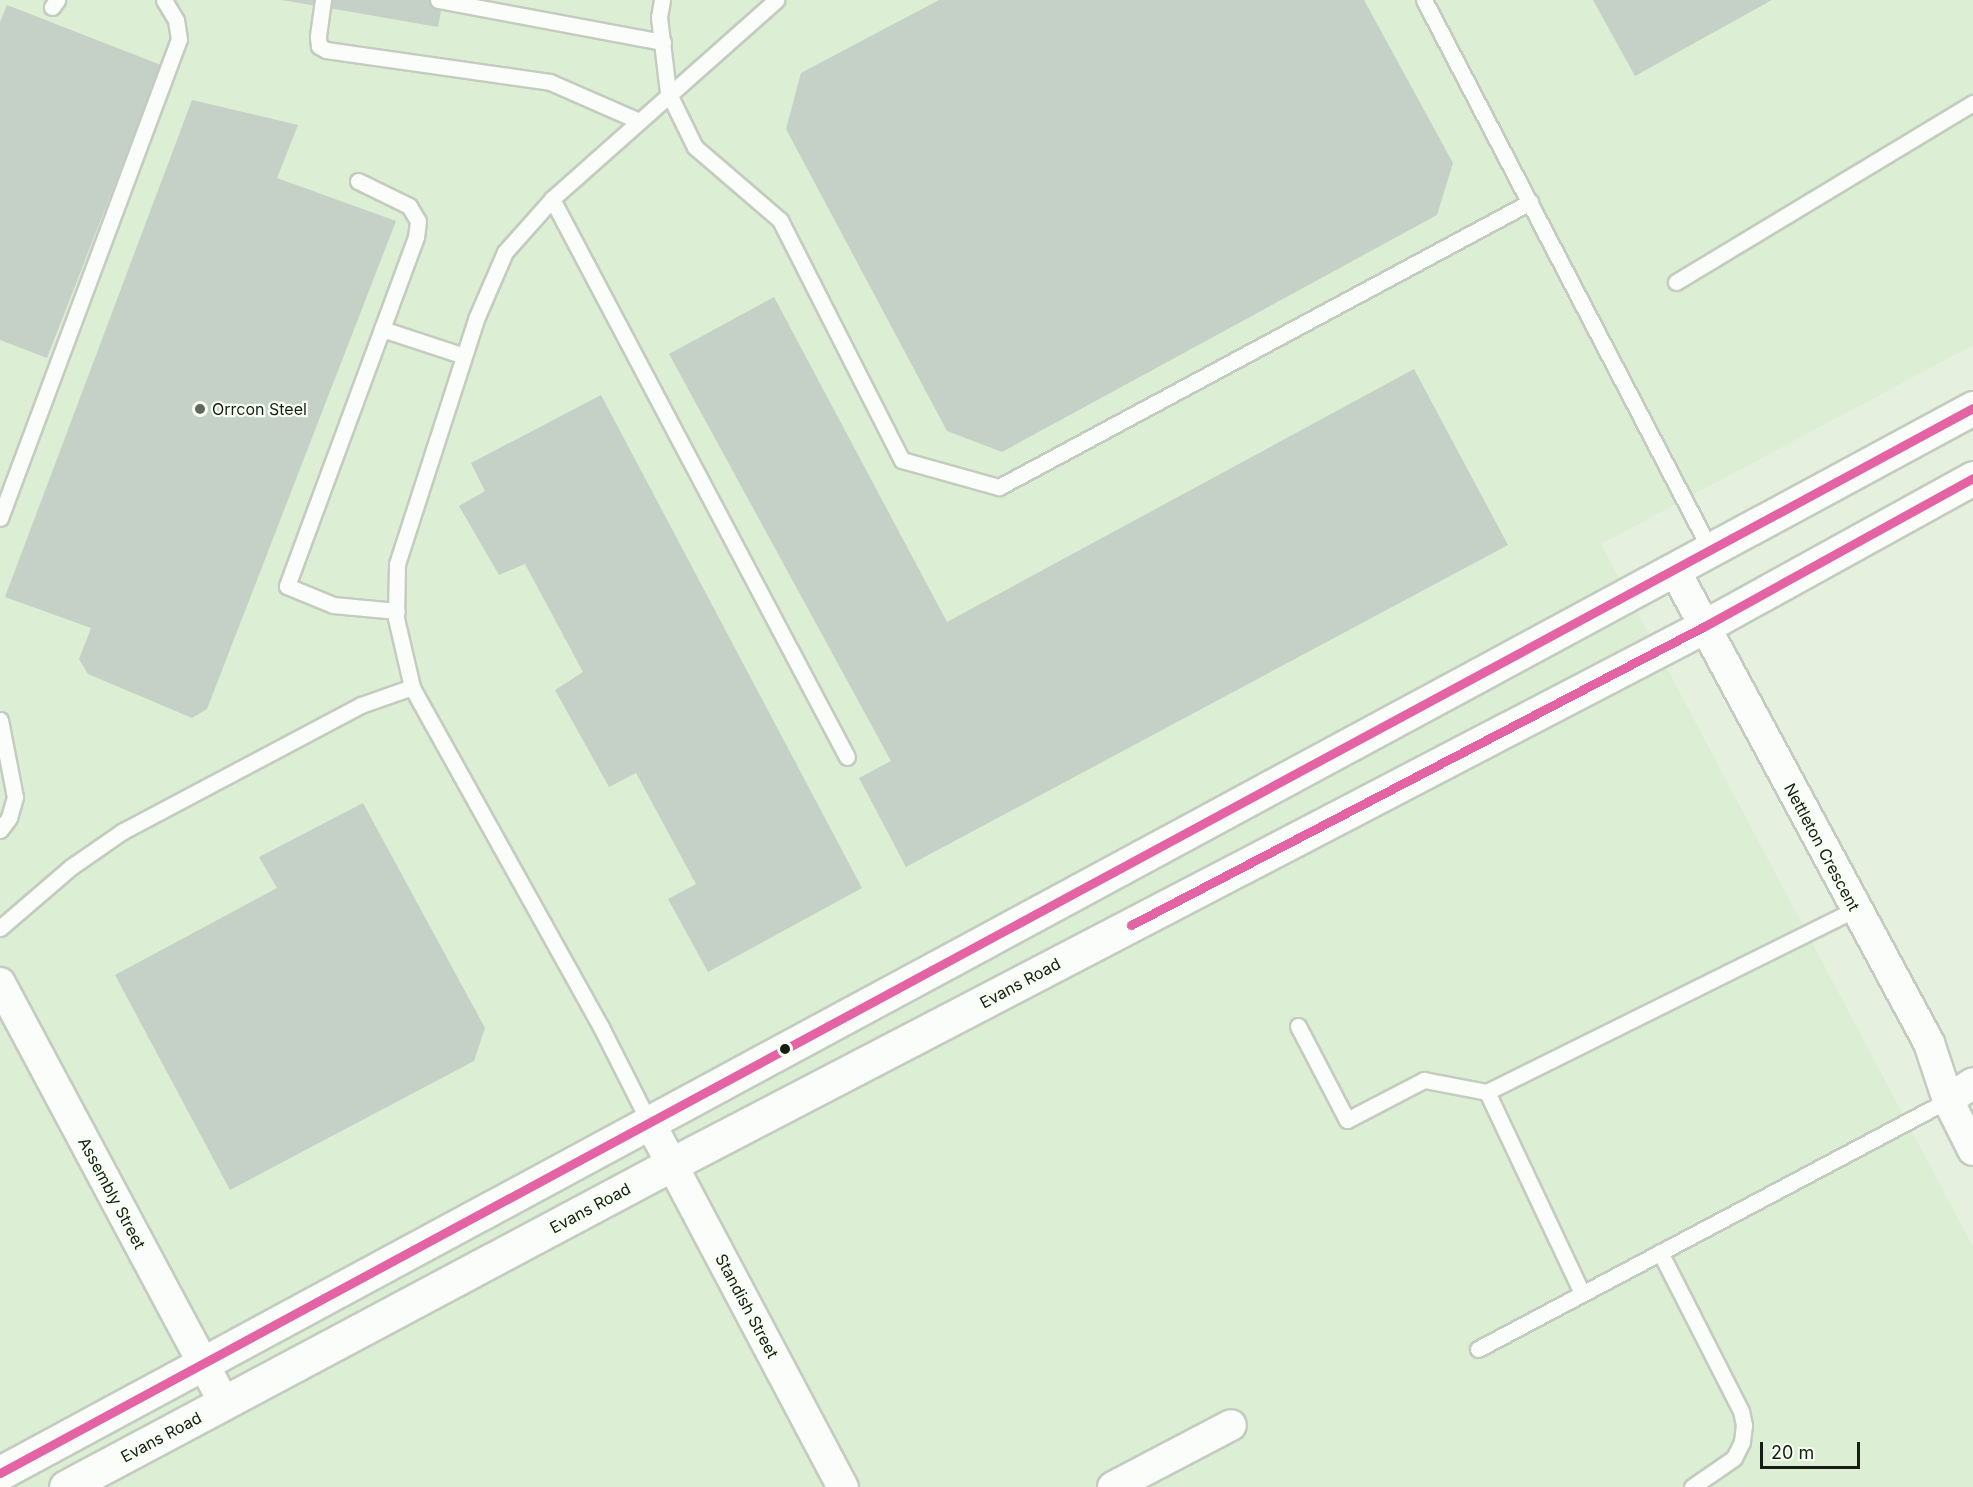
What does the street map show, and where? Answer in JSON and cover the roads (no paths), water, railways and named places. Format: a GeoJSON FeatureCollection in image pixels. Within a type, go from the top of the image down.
{"type":"FeatureCollection","features":[{"type":"Feature","properties":{"kind":"main road"},"geometry":{"type":"LineString","coordinates":[[0,1473],[651,1125],[1973,408]]}},
{"type":"Feature","properties":{"kind":"main road","name":"Evans Road"},"geometry":{"type":"LineString","coordinates":[[66,1487],[672,1164],[1705,626],[1973,478]]}},
{"type":"Feature","properties":{"kind":"street","name":"Nettleton Crescent"},"geometry":{"type":"LineString","coordinates":[[1675,571],[1854,910],[1929,1043],[1948,1100],[1973,1150]]}},
{"type":"Feature","properties":{"kind":"street","name":"Assembly Street"},"geometry":{"type":"LineString","coordinates":[[0,983],[224,1403]]}},
{"type":"Feature","properties":{"kind":"street"},"geometry":{"type":"LineString","coordinates":[[1948,1100],[1973,1083]]}},
{"type":"Feature","properties":{"kind":"street","name":"Standish Street"},"geometry":{"type":"LineString","coordinates":[[651,1125],[843,1487]]}},
{"type":"Feature","properties":{"kind":"street"},"geometry":{"type":"LineString","coordinates":[[1113,1487],[1232,1425]]}},
{"type":"Feature","properties":{"kind":"lane"},"geometry":{"type":"LineString","coordinates":[[0,518],[180,39],[176,20],[165,0]]}},
{"type":"Feature","properties":{"kind":"lane"},"geometry":{"type":"LineString","coordinates":[[323,0],[318,37],[319,46],[326,50],[550,82],[637,120]]}},
{"type":"Feature","properties":{"kind":"lane"},"geometry":{"type":"LineString","coordinates":[[438,0],[663,42]]}},
{"type":"Feature","properties":{"kind":"lane"},"geometry":{"type":"LineString","coordinates":[[662,0],[668,92],[695,147],[780,220],[902,460],[999,487],[1530,202]]}},
{"type":"Feature","properties":{"kind":"lane"},"geometry":{"type":"LineString","coordinates":[[651,1125],[601,1027],[412,687],[396,611],[397,564],[464,356],[506,252],[552,199],[668,92],[776,0]]}},
{"type":"Feature","properties":{"kind":"lane"},"geometry":{"type":"LineString","coordinates":[[1424,0],[1711,551]]}},
{"type":"Feature","properties":{"kind":"lane"},"geometry":{"type":"LineString","coordinates":[[1676,282],[1973,103]]}},
{"type":"Feature","properties":{"kind":"lane"},"geometry":{"type":"LineString","coordinates":[[358,181],[395,196],[409,206],[418,221],[416,237],[287,586],[333,606],[396,611]]}},
{"type":"Feature","properties":{"kind":"lane"},"geometry":{"type":"LineString","coordinates":[[552,199],[847,757]]}},
{"type":"Feature","properties":{"kind":"lane"},"geometry":{"type":"LineString","coordinates":[[382,329],[464,356]]}},
{"type":"Feature","properties":{"kind":"lane"},"geometry":{"type":"LineString","coordinates":[[0,928],[71,867],[123,831],[361,705],[412,687]]}},
{"type":"Feature","properties":{"kind":"lane"},"geometry":{"type":"LineString","coordinates":[[0,720],[15,797],[9,818],[0,830]]}},
{"type":"Feature","properties":{"kind":"lane"},"geometry":{"type":"LineString","coordinates":[[1298,1026],[1347,1120],[1424,1080],[1487,1092],[1854,910]]}},
{"type":"Feature","properties":{"kind":"lane"},"geometry":{"type":"LineString","coordinates":[[1487,1092],[1582,1293]]}},
{"type":"Feature","properties":{"kind":"lane"},"geometry":{"type":"LineString","coordinates":[[1478,1349],[1948,1100]]}},
{"type":"Feature","properties":{"kind":"lane"},"geometry":{"type":"LineString","coordinates":[[1659,1252],[1740,1411],[1744,1425],[1742,1442],[1734,1458],[1692,1487]]}},
{"type":"Feature","properties":{"kind":"place","name":"Orrcon Steel"},"geometry":{"type":"Point","coordinates":[200,409]}}]}
